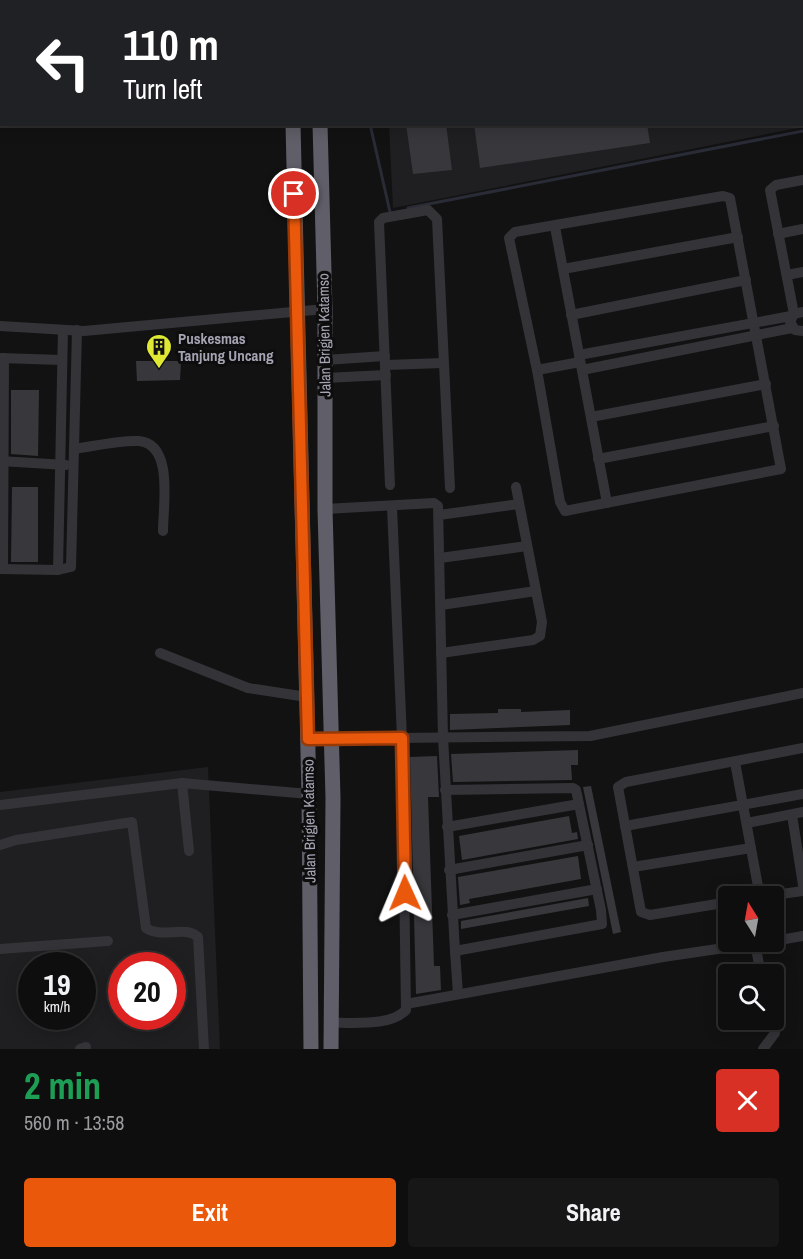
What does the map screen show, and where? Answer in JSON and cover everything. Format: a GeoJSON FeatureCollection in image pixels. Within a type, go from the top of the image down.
{"type":"FeatureCollection","features":[{"type":"Feature","properties":{"kind":"highway","name":"Jalan Brigjen Katamso"},"geometry":{"type":"LineString","coordinates":[[293,126],[308,739],[311,1049]]}},
{"type":"Feature","properties":{"kind":"highway","name":"Jalan Brigjen Katamso"},"geometry":{"type":"LineString","coordinates":[[320,126],[325,309],[325,509],[332,738],[331,1049]]}},
{"type":"Feature","properties":{"kind":"highway"},"geometry":{"type":"LineString","coordinates":[[311,981],[332,981]]}},
{"type":"Feature","properties":{"kind":"street"},"geometry":{"type":"LineString","coordinates":[[801,335],[790,322],[796,314],[770,190],[776,185],[803,180]]}},
{"type":"Feature","properties":{"kind":"street"},"geometry":{"type":"LineString","coordinates":[[727,196],[730,198],[738,237],[774,426],[779,471],[565,511],[562,508],[537,370],[509,238],[515,232],[727,196]]}},
{"type":"Feature","properties":{"kind":"street"},"geometry":{"type":"LineString","coordinates":[[390,485],[379,222],[382,218],[428,210],[437,219],[442,363],[450,488]]}},
{"type":"Feature","properties":{"kind":"street"},"geometry":{"type":"LineString","coordinates":[[555,227],[607,503]]}},
{"type":"Feature","properties":{"kind":"street"},"geometry":{"type":"LineString","coordinates":[[778,234],[803,229]]}},
{"type":"Feature","properties":{"kind":"street"},"geometry":{"type":"LineString","coordinates":[[563,269],[738,237]]}},
{"type":"Feature","properties":{"kind":"street"},"geometry":{"type":"LineString","coordinates":[[787,275],[803,272]]}},
{"type":"Feature","properties":{"kind":"street"},"geometry":{"type":"LineString","coordinates":[[571,315],[746,280]]}},
{"type":"Feature","properties":{"kind":"street"},"geometry":{"type":"LineString","coordinates":[[0,326],[77,330],[325,309]]}},
{"type":"Feature","properties":{"kind":"street"},"geometry":{"type":"LineString","coordinates":[[580,363],[796,314]]}},
{"type":"Feature","properties":{"kind":"street"},"geometry":{"type":"LineString","coordinates":[[58,570],[63,330]]}},
{"type":"Feature","properties":{"kind":"street"},"geometry":{"type":"LineString","coordinates":[[62,360],[2,358],[1,569],[58,570],[71,567],[77,330]]}},
{"type":"Feature","properties":{"kind":"street"},"geometry":{"type":"LineString","coordinates":[[537,370],[756,335],[801,335]]}},
{"type":"Feature","properties":{"kind":"street"},"geometry":{"type":"LineString","coordinates":[[325,360],[386,365],[442,363]]}},
{"type":"Feature","properties":{"kind":"street"},"geometry":{"type":"LineString","coordinates":[[325,378],[386,365]]}},
{"type":"Feature","properties":{"kind":"street"},"geometry":{"type":"LineString","coordinates":[[591,417],[766,384]]}},
{"type":"Feature","properties":{"kind":"street"},"geometry":{"type":"LineString","coordinates":[[598,459],[774,426]]}},
{"type":"Feature","properties":{"kind":"street"},"geometry":{"type":"LineString","coordinates":[[74,449],[140,441],[156,448],[163,461],[163,531]]}},
{"type":"Feature","properties":{"kind":"street"},"geometry":{"type":"LineString","coordinates":[[1,461],[74,465]]}},
{"type":"Feature","properties":{"kind":"street"},"geometry":{"type":"LineString","coordinates":[[441,653],[533,640],[540,636],[542,622],[516,487]]}},
{"type":"Feature","properties":{"kind":"street"},"geometry":{"type":"LineString","coordinates":[[325,509],[434,503],[438,506],[442,737],[459,994]]}},
{"type":"Feature","properties":{"kind":"street"},"geometry":{"type":"LineString","coordinates":[[439,515],[519,504]]}},
{"type":"Feature","properties":{"kind":"street"},"geometry":{"type":"LineString","coordinates":[[332,1023],[389,1020],[400,1017],[406,1010],[402,738],[392,507]]}},
{"type":"Feature","properties":{"kind":"street"},"geometry":{"type":"LineString","coordinates":[[440,558],[527,546]]}},
{"type":"Feature","properties":{"kind":"street"},"geometry":{"type":"LineString","coordinates":[[441,605],[536,591]]}},
{"type":"Feature","properties":{"kind":"street"},"geometry":{"type":"LineString","coordinates":[[160,653],[248,688],[307,697]]}},
{"type":"Feature","properties":{"kind":"street"},"geometry":{"type":"LineString","coordinates":[[308,739],[590,736],[803,693]]}},
{"type":"Feature","properties":{"kind":"street"},"geometry":{"type":"LineString","coordinates":[[718,904],[644,914],[639,906],[618,793],[621,784],[803,748]]}},
{"type":"Feature","properties":{"kind":"street"},"geometry":{"type":"LineString","coordinates":[[735,762],[759,897],[803,891]]}},
{"type":"Feature","properties":{"kind":"street"},"geometry":{"type":"LineString","coordinates":[[0,805],[183,783],[309,794]]}},
{"type":"Feature","properties":{"kind":"street"},"geometry":{"type":"LineString","coordinates":[[183,783],[189,851]]}},
{"type":"Feature","properties":{"kind":"street"},"geometry":{"type":"LineString","coordinates":[[445,790],[573,788],[578,792],[603,921],[599,925],[455,951]]}},
{"type":"Feature","properties":{"kind":"street"},"geometry":{"type":"LineString","coordinates":[[625,826],[803,794]]}},
{"type":"Feature","properties":{"kind":"street"},"geometry":{"type":"LineString","coordinates":[[447,827],[579,804]]}},
{"type":"Feature","properties":{"kind":"street"},"geometry":{"type":"LineString","coordinates":[[747,823],[797,814],[803,885]]}},
{"type":"Feature","properties":{"kind":"street"},"geometry":{"type":"LineString","coordinates":[[0,845],[16,840],[132,822],[146,928],[154,932],[191,932],[198,937],[204,1049]]}},
{"type":"Feature","properties":{"kind":"street"},"geometry":{"type":"LineString","coordinates":[[449,870],[588,845]]}},
{"type":"Feature","properties":{"kind":"street"},"geometry":{"type":"LineString","coordinates":[[633,867],[752,848]]}},
{"type":"Feature","properties":{"kind":"street"},"geometry":{"type":"LineString","coordinates":[[452,915],[597,889]]}},
{"type":"Feature","properties":{"kind":"street"},"geometry":{"type":"LineString","coordinates":[[784,939],[803,936]]}},
{"type":"Feature","properties":{"kind":"street"},"geometry":{"type":"LineString","coordinates":[[0,949],[108,941]]}},
{"type":"Feature","properties":{"kind":"street"},"geometry":{"type":"LineString","coordinates":[[406,1004],[718,949]]}},
{"type":"Feature","properties":{"kind":"street"},"geometry":{"type":"LineString","coordinates":[[763,1049],[775,1034],[774,1030]]}},
{"type":"Feature","properties":{"kind":"shaded area"},"geometry":{"type":"Polygon","coordinates":[[[389,126],[803,126],[803,127],[393,208],[389,126]]]}},
{"type":"Feature","properties":{"kind":"shaded area"},"geometry":{"type":"Polygon","coordinates":[[[208,767],[220,1049],[0,1049],[0,792],[208,767]]]}},
{"type":"Feature","properties":{"kind":"building"},"geometry":{"type":"Polygon","coordinates":[[[406,126],[446,126],[452,170],[413,174],[406,126]]]}},
{"type":"Feature","properties":{"kind":"building"},"geometry":{"type":"Polygon","coordinates":[[[474,126],[647,126],[650,143],[480,168],[474,126]]]}},
{"type":"Feature","properties":{"kind":"building","name":"Puskesmas Tanjung Uncang"},"geometry":{"type":"Polygon","coordinates":[[[136,361],[181,361],[180,380],[137,381],[136,361]]]}},
{"type":"Feature","properties":{"kind":"building"},"geometry":{"type":"Polygon","coordinates":[[[11,390],[39,390],[38,456],[11,454],[11,390]]]}},
{"type":"Feature","properties":{"kind":"building"},"geometry":{"type":"Polygon","coordinates":[[[12,487],[38,487],[38,562],[11,562],[12,487]]]}},
{"type":"Feature","properties":{"kind":"building"},"geometry":{"type":"Polygon","coordinates":[[[498,709],[521,709],[521,712],[570,710],[570,725],[450,730],[450,714],[498,713],[498,709]]]}},
{"type":"Feature","properties":{"kind":"building"},"geometry":{"type":"Polygon","coordinates":[[[578,750],[578,765],[571,765],[572,780],[453,782],[451,754],[578,750]]]}},
{"type":"Feature","properties":{"kind":"building"},"geometry":{"type":"Polygon","coordinates":[[[437,756],[439,797],[428,797],[434,966],[440,966],[441,990],[416,994],[410,757],[437,756]]]}},
{"type":"Feature","properties":{"kind":"building"},"geometry":{"type":"Polygon","coordinates":[[[591,786],[621,932],[613,934],[583,787],[591,786]]]}},
{"type":"Feature","properties":{"kind":"building"},"geometry":{"type":"Polygon","coordinates":[[[569,816],[572,833],[577,832],[578,839],[462,860],[459,836],[569,816]]]}},
{"type":"Feature","properties":{"kind":"building"},"geometry":{"type":"Polygon","coordinates":[[[578,856],[581,879],[469,899],[470,903],[460,905],[458,877],[578,856]]]}},
{"type":"Feature","properties":{"kind":"building"},"geometry":{"type":"Polygon","coordinates":[[[588,898],[589,906],[461,929],[461,921],[588,898]]]}},
{"type":"Feature","properties":{"kind":"waterway"},"geometry":{"type":"LineString","coordinates":[[370,126],[390,212]]}},
{"type":"Feature","properties":{"kind":"waterway"},"geometry":{"type":"LineString","coordinates":[[408,208],[803,131]]}},
{"type":"Feature","properties":{"kind":"place","name":"Puskesmas Tanjung Uncang"},"geometry":{"type":"Point","coordinates":[159,370]}},
{"type":"Feature","properties":{"kind":"route"},"geometry":{"type":"LineString","coordinates":[[294,194],[308,739],[402,738],[405,893]]}}]}
